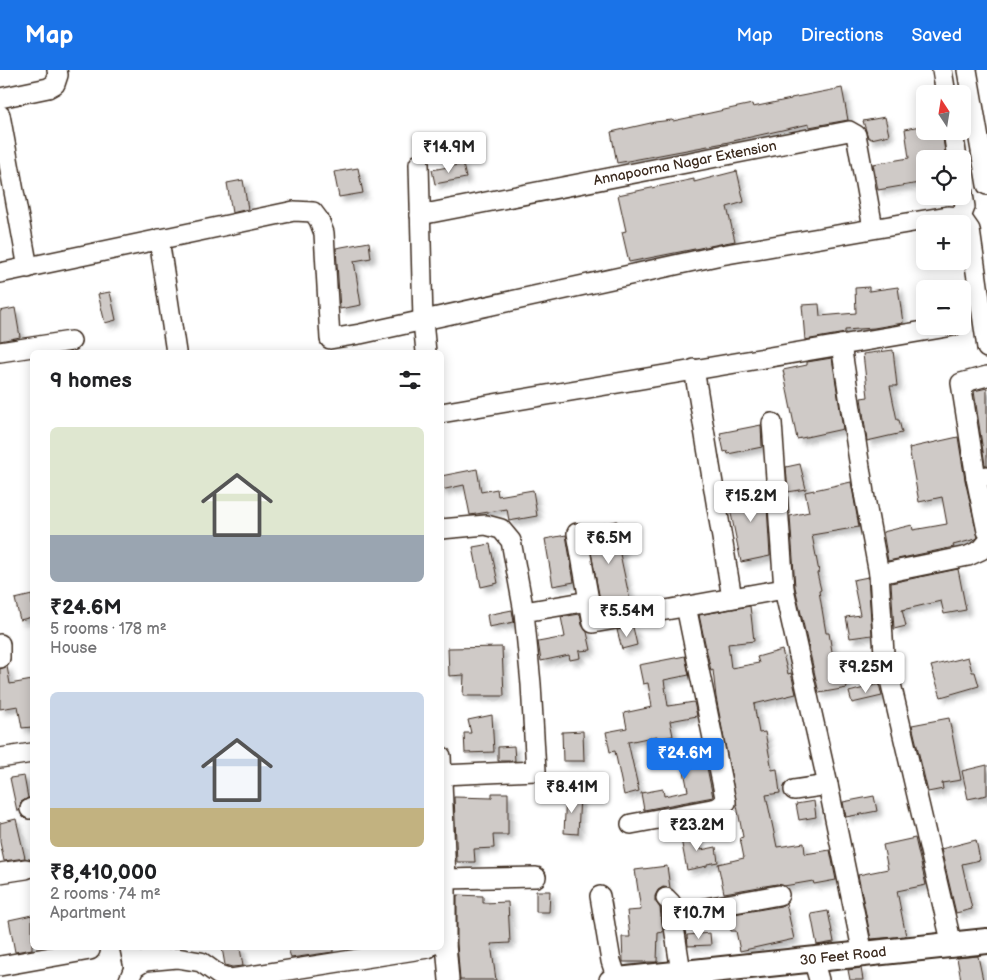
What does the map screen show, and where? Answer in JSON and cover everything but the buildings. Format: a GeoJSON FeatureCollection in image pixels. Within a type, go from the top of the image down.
{"type":"FeatureCollection","features":[{"type":"Feature","properties":{"kind":"main road","name":"30 Feet Road"},"geometry":{"type":"LineString","coordinates":[[615,980],[680,972],[719,974],[816,969],[863,954],[987,941]]}},
{"type":"Feature","properties":{"kind":"street"},"geometry":{"type":"LineString","coordinates":[[0,98],[48,88],[56,84],[57,70]]}},
{"type":"Feature","properties":{"kind":"street"},"geometry":{"type":"LineString","coordinates":[[942,70],[944,85]]}},
{"type":"Feature","properties":{"kind":"street"},"geometry":{"type":"LineString","coordinates":[[967,70],[987,185]]}},
{"type":"Feature","properties":{"kind":"street"},"geometry":{"type":"LineString","coordinates":[[0,115],[28,268]]}},
{"type":"Feature","properties":{"kind":"street","name":"Annapoorna Nagar Extension"},"geometry":{"type":"LineString","coordinates":[[420,215],[849,131],[856,135],[873,228]]}},
{"type":"Feature","properties":{"kind":"street"},"geometry":{"type":"LineString","coordinates":[[419,164],[423,321],[426,350]]}},
{"type":"Feature","properties":{"kind":"street"},"geometry":{"type":"LineString","coordinates":[[0,273],[294,211],[313,212],[324,232],[330,346],[360,334],[721,255],[916,221]]}},
{"type":"Feature","properties":{"kind":"street"},"geometry":{"type":"LineString","coordinates":[[971,237],[987,348]]}},
{"type":"Feature","properties":{"kind":"street"},"geometry":{"type":"LineString","coordinates":[[159,239],[176,350]]}},
{"type":"Feature","properties":{"kind":"street"},"geometry":{"type":"LineString","coordinates":[[971,323],[983,321]]}},
{"type":"Feature","properties":{"kind":"street"},"geometry":{"type":"LineString","coordinates":[[444,412],[916,332]]}},
{"type":"Feature","properties":{"kind":"street"},"geometry":{"type":"LineString","coordinates":[[0,352],[71,342]]}},
{"type":"Feature","properties":{"kind":"street"},"geometry":{"type":"LineString","coordinates":[[841,344],[878,574],[884,654],[952,945]]}},
{"type":"Feature","properties":{"kind":"street"},"geometry":{"type":"LineString","coordinates":[[694,370],[732,598]]}},
{"type":"Feature","properties":{"kind":"street"},"geometry":{"type":"LineString","coordinates":[[987,376],[961,383],[981,477],[987,531]]}},
{"type":"Feature","properties":{"kind":"street"},"geometry":{"type":"LineString","coordinates":[[772,423],[784,589],[828,785],[863,954]]}},
{"type":"Feature","properties":{"kind":"street"},"geometry":{"type":"LineString","coordinates":[[444,529],[486,525],[501,528],[511,541],[524,612],[531,684],[536,772],[444,775]]}},
{"type":"Feature","properties":{"kind":"street"},"geometry":{"type":"LineString","coordinates":[[577,533],[593,623],[784,589]]}},
{"type":"Feature","properties":{"kind":"street"},"geometry":{"type":"LineString","coordinates":[[878,574],[968,556],[981,550],[987,543]]}},
{"type":"Feature","properties":{"kind":"street"},"geometry":{"type":"LineString","coordinates":[[524,612],[589,601]]}},
{"type":"Feature","properties":{"kind":"street"},"geometry":{"type":"LineString","coordinates":[[631,824],[717,808],[726,802],[686,606]]}},
{"type":"Feature","properties":{"kind":"street"},"geometry":{"type":"LineString","coordinates":[[0,644],[0,658]]}},
{"type":"Feature","properties":{"kind":"street"},"geometry":{"type":"LineString","coordinates":[[0,758],[30,753]]}},
{"type":"Feature","properties":{"kind":"street"},"geometry":{"type":"LineString","coordinates":[[794,790],[828,785]]}},
{"type":"Feature","properties":{"kind":"street"},"geometry":{"type":"LineString","coordinates":[[444,827],[446,879],[444,898]]}},
{"type":"Feature","properties":{"kind":"street"},"geometry":{"type":"LineString","coordinates":[[0,873],[26,869]]}},
{"type":"Feature","properties":{"kind":"street"},"geometry":{"type":"LineString","coordinates":[[446,879],[536,877]]}},
{"type":"Feature","properties":{"kind":"street"},"geometry":{"type":"LineString","coordinates":[[680,972],[669,906],[779,895]]}},
{"type":"Feature","properties":{"kind":"street"},"geometry":{"type":"LineString","coordinates":[[600,896],[615,980]]}},
{"type":"Feature","properties":{"kind":"street"},"geometry":{"type":"LineString","coordinates":[[0,966],[90,950]]}},
{"type":"Feature","properties":{"kind":"street"},"geometry":{"type":"LineString","coordinates":[[130,950],[132,974]]}},
{"type":"Feature","properties":{"kind":"street"},"geometry":{"type":"LineString","coordinates":[[132,974],[145,961],[177,958],[201,962],[219,975],[231,979],[414,950]]}},
{"type":"Feature","properties":{"kind":"street"},"geometry":{"type":"LineString","coordinates":[[440,950],[449,980]]}}]}
